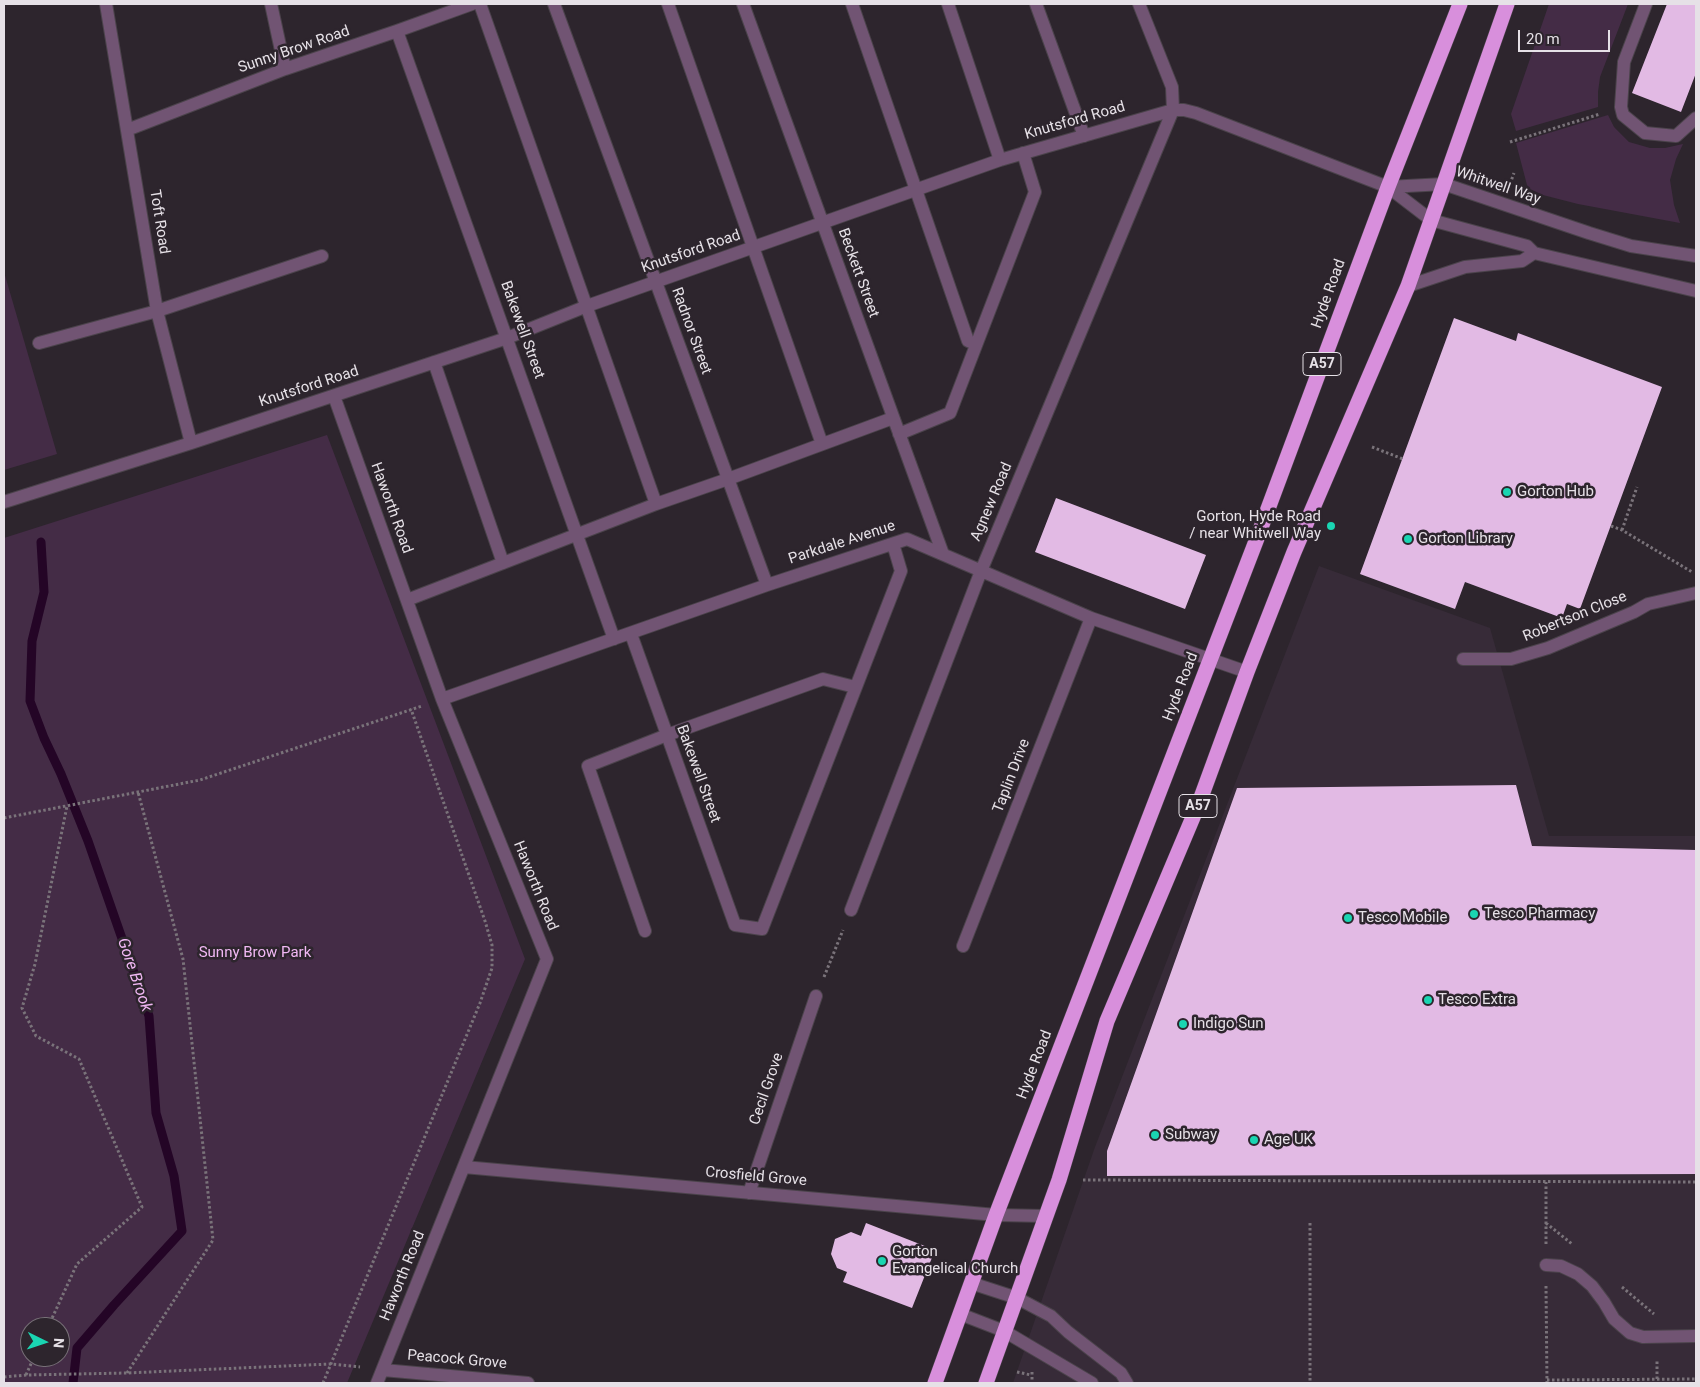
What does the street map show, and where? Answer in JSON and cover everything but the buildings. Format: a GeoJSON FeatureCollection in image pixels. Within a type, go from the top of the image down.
{"type":"FeatureCollection","features":[{"type":"Feature","properties":{"kind":"highway","name":"Hyde Road"},"geometry":{"type":"LineString","coordinates":[[935,1383],[996,1215],[1210,660],[1388,187],[1460,4]]}},
{"type":"Feature","properties":{"kind":"highway","name":"A57"},"geometry":{"type":"LineString","coordinates":[[986,1383],[1046,1216],[1107,1022],[1199,804],[1247,672],[1294,552],[1408,286],[1507,4]]}},
{"type":"Feature","properties":{"kind":"street","name":"Toft Road"},"geometry":{"type":"LineString","coordinates":[[106,4],[157,311],[192,443]]}},
{"type":"Feature","properties":{"kind":"street"},"geometry":{"type":"LineString","coordinates":[[271,4],[285,69]]}},
{"type":"Feature","properties":{"kind":"street","name":"Sunny Brow Road"},"geometry":{"type":"LineString","coordinates":[[127,130],[285,69],[472,4]]}},
{"type":"Feature","properties":{"kind":"street"},"geometry":{"type":"LineString","coordinates":[[480,4],[588,306],[656,504]]}},
{"type":"Feature","properties":{"kind":"street","name":"Radnor Street"},"geometry":{"type":"LineString","coordinates":[[554,4],[767,585]]}},
{"type":"Feature","properties":{"kind":"street"},"geometry":{"type":"LineString","coordinates":[[668,4],[822,444]]}},
{"type":"Feature","properties":{"kind":"street","name":"Beckett Street"},"geometry":{"type":"LineString","coordinates":[[743,4],[942,554]]}},
{"type":"Feature","properties":{"kind":"street"},"geometry":{"type":"LineString","coordinates":[[852,4],[968,341],[976,344]]}},
{"type":"Feature","properties":{"kind":"street"},"geometry":{"type":"LineString","coordinates":[[948,4],[1000,160]]}},
{"type":"Feature","properties":{"kind":"street"},"geometry":{"type":"LineString","coordinates":[[1036,4],[1084,136]]}},
{"type":"Feature","properties":{"kind":"street"},"geometry":{"type":"LineString","coordinates":[[1139,4],[1172,88],[1173,110]]}},
{"type":"Feature","properties":{"kind":"street"},"geometry":{"type":"LineString","coordinates":[[1646,4],[1624,62],[1620,107],[1623,115],[1645,133],[1676,136],[1696,118]]}},
{"type":"Feature","properties":{"kind":"street","name":"Bakewell Street"},"geometry":{"type":"LineString","coordinates":[[397,31],[614,639]]}},
{"type":"Feature","properties":{"kind":"street","name":"Knutsford Road"},"geometry":{"type":"LineString","coordinates":[[4,502],[192,443],[508,338],[588,306],[1000,160],[1173,110],[1196,113],[1388,187]]}},
{"type":"Feature","properties":{"kind":"street","name":"Agnew Road"},"geometry":{"type":"LineString","coordinates":[[851,910],[981,571],[1173,110]]}},
{"type":"Feature","properties":{"kind":"street"},"geometry":{"type":"LineString","coordinates":[[899,434],[950,413],[1035,192],[1024,153]]}},
{"type":"Feature","properties":{"kind":"street","name":"Whitwell Way"},"geometry":{"type":"LineString","coordinates":[[1388,187],[1444,184],[1532,215],[1623,243],[1696,256]]}},
{"type":"Feature","properties":{"kind":"street"},"geometry":{"type":"LineString","coordinates":[[1388,187],[1431,220],[1527,246],[1534,253],[1696,291]]}},
{"type":"Feature","properties":{"kind":"street"},"geometry":{"type":"LineString","coordinates":[[1408,286],[1465,267],[1522,260],[1534,253]]}},
{"type":"Feature","properties":{"kind":"street"},"geometry":{"type":"LineString","coordinates":[[39,342],[157,311],[322,256]]}},
{"type":"Feature","properties":{"kind":"street"},"geometry":{"type":"LineString","coordinates":[[434,362],[503,563]]}},
{"type":"Feature","properties":{"kind":"street","name":"Haworth Road"},"geometry":{"type":"LineString","coordinates":[[334,396],[442,699],[547,959],[377,1383]]}},
{"type":"Feature","properties":{"kind":"street"},"geometry":{"type":"LineString","coordinates":[[407,600],[656,504],[893,418]]}},
{"type":"Feature","properties":{"kind":"street","name":"Parkdale Avenue"},"geometry":{"type":"LineString","coordinates":[[442,699],[632,634],[767,585],[907,539],[1090,618],[1247,672]]}},
{"type":"Feature","properties":{"kind":"street"},"geometry":{"type":"LineString","coordinates":[[645,931],[588,766],[667,735],[823,679],[855,687],[901,571],[893,544]]}},
{"type":"Feature","properties":{"kind":"street","name":"Robertson Close"},"geometry":{"type":"LineString","coordinates":[[1463,659],[1512,659],[1548,648],[1634,612],[1648,604],[1696,593]]}},
{"type":"Feature","properties":{"kind":"street","name":"Taplin Drive"},"geometry":{"type":"LineString","coordinates":[[963,946],[1090,618]]}},
{"type":"Feature","properties":{"kind":"street","name":"Bakewell Street"},"geometry":{"type":"LineString","coordinates":[[632,634],[735,926],[762,929],[855,687]]}},
{"type":"Feature","properties":{"kind":"street","name":"Cecil Grove"},"geometry":{"type":"LineString","coordinates":[[749,1193],[816,996]]}},
{"type":"Feature","properties":{"kind":"street","name":"Crosfield Grove"},"geometry":{"type":"LineString","coordinates":[[464,1167],[996,1215],[1046,1216]]}},
{"type":"Feature","properties":{"kind":"street"},"geometry":{"type":"LineString","coordinates":[[1546,1271],[1561,1266],[1578,1274],[1592,1286],[1614,1319],[1630,1333],[1643,1337],[1696,1336]]}},
{"type":"Feature","properties":{"kind":"street"},"geometry":{"type":"LineString","coordinates":[[972,1282],[1017,1298],[1051,1316],[1068,1332],[1121,1372],[1127,1383]]}},
{"type":"Feature","properties":{"kind":"street"},"geometry":{"type":"LineString","coordinates":[[960,1314],[1004,1331],[1092,1383]]}},
{"type":"Feature","properties":{"kind":"street","name":"Peacock Grove"},"geometry":{"type":"LineString","coordinates":[[383,1370],[528,1383]]}},
{"type":"Feature","properties":{"kind":"path"},"geometry":{"type":"LineString","coordinates":[[1510,142],[1620,107]]}},
{"type":"Feature","properties":{"kind":"path"},"geometry":{"type":"LineString","coordinates":[[1372,447],[1402,459]]}},
{"type":"Feature","properties":{"kind":"path"},"geometry":{"type":"LineString","coordinates":[[1622,530],[1637,487]]}},
{"type":"Feature","properties":{"kind":"path"},"geometry":{"type":"LineString","coordinates":[[1611,526],[1622,530],[1690,570],[1693,574]]}},
{"type":"Feature","properties":{"kind":"path"},"geometry":{"type":"LineString","coordinates":[[4,818],[200,780],[442,699]]}},
{"type":"Feature","properties":{"kind":"path"},"geometry":{"type":"LineString","coordinates":[[322,1383],[480,1003],[492,968],[492,945],[485,921],[411,709]]}},
{"type":"Feature","properties":{"kind":"path"},"geometry":{"type":"LineString","coordinates":[[127,1373],[213,1240],[183,959],[138,792]]}},
{"type":"Feature","properties":{"kind":"path"},"geometry":{"type":"LineString","coordinates":[[52,1317],[76,1264],[142,1207],[79,1059],[36,1036],[22,1008],[35,964],[68,805]]}},
{"type":"Feature","properties":{"kind":"path"},"geometry":{"type":"LineString","coordinates":[[816,996],[851,910]]}},
{"type":"Feature","properties":{"kind":"path"},"geometry":{"type":"LineString","coordinates":[[1080,1180],[1310,1184],[1696,1182]]}},
{"type":"Feature","properties":{"kind":"path"},"geometry":{"type":"LineString","coordinates":[[1546,1182],[1546,1250]]}},
{"type":"Feature","properties":{"kind":"path"},"geometry":{"type":"LineString","coordinates":[[1310,1223],[1310,1383]]}},
{"type":"Feature","properties":{"kind":"path"},"geometry":{"type":"LineString","coordinates":[[1546,1271],[1547,1381],[1696,1379]]}},
{"type":"Feature","properties":{"kind":"path"},"geometry":{"type":"LineString","coordinates":[[1657,1355],[1657,1379]]}},
{"type":"Feature","properties":{"kind":"path"},"geometry":{"type":"LineString","coordinates":[[4,1376],[127,1373],[330,1364],[383,1370]]}},
{"type":"Feature","properties":{"kind":"path"},"geometry":{"type":"LineString","coordinates":[[26,1374],[29,1367]]}},
{"type":"Feature","properties":{"kind":"path"},"geometry":{"type":"LineString","coordinates":[[1017,1372],[1031,1375]]}},
{"type":"Feature","properties":{"kind":"shaded area"},"geometry":{"type":"Polygon","coordinates":[[[1319,566],[1490,628],[1549,836],[1696,836],[1696,1383],[1013,1383],[1095,1147],[1319,566]]]}},
{"type":"Feature","properties":{"kind":"green space"},"geometry":{"type":"Polygon","coordinates":[[[1549,4],[1628,4],[1600,77],[1598,107],[1516,131],[1511,114],[1549,4]]]}},
{"type":"Feature","properties":{"kind":"green space"},"geometry":{"type":"Polygon","coordinates":[[[1608,115],[1614,127],[1629,142],[1650,148],[1665,148],[1683,144],[1670,180],[1674,205],[1680,223],[1578,204],[1543,195],[1530,189],[1527,185],[1516,143],[1608,115]]]}},
{"type":"Feature","properties":{"kind":"green space"},"geometry":{"type":"Polygon","coordinates":[[[4,272],[57,454],[4,470],[4,272]]]}},
{"type":"Feature","properties":{"kind":"green space","name":"Sunny Brow Park"},"geometry":{"type":"Polygon","coordinates":[[[327,435],[525,959],[347,1383],[4,1383],[4,538],[327,435]]]}},
{"type":"Feature","properties":{"kind":"waterway","name":"Gore Brook"},"geometry":{"type":"LineString","coordinates":[[41,542],[44,592],[32,641],[30,701],[88,841],[149,1016],[156,1113],[174,1176],[182,1231],[77,1348],[73,1383]]}},
{"type":"Feature","properties":{"kind":"place","name":"Gorton Hub"},"geometry":{"type":"Point","coordinates":[1507,492]}},
{"type":"Feature","properties":{"kind":"place","name":"Gorton, Hyde Road / near Whitwell Way"},"geometry":{"type":"Point","coordinates":[1331,526]}},
{"type":"Feature","properties":{"kind":"place","name":"Gorton Library"},"geometry":{"type":"Point","coordinates":[1408,539]}},
{"type":"Feature","properties":{"kind":"place","name":"Tesco Pharmacy"},"geometry":{"type":"Point","coordinates":[1474,914]}},
{"type":"Feature","properties":{"kind":"place","name":"Tesco Mobile"},"geometry":{"type":"Point","coordinates":[1348,918]}},
{"type":"Feature","properties":{"kind":"place","name":"Tesco Extra"},"geometry":{"type":"Point","coordinates":[1428,1000]}},
{"type":"Feature","properties":{"kind":"place","name":"Indigo Sun"},"geometry":{"type":"Point","coordinates":[1183,1024]}},
{"type":"Feature","properties":{"kind":"place","name":"Subway"},"geometry":{"type":"Point","coordinates":[1155,1135]}},
{"type":"Feature","properties":{"kind":"place","name":"Age UK"},"geometry":{"type":"Point","coordinates":[1254,1140]}},
{"type":"Feature","properties":{"kind":"place","name":"Gorton Evangelical Church"},"geometry":{"type":"Point","coordinates":[882,1261]}}]}
